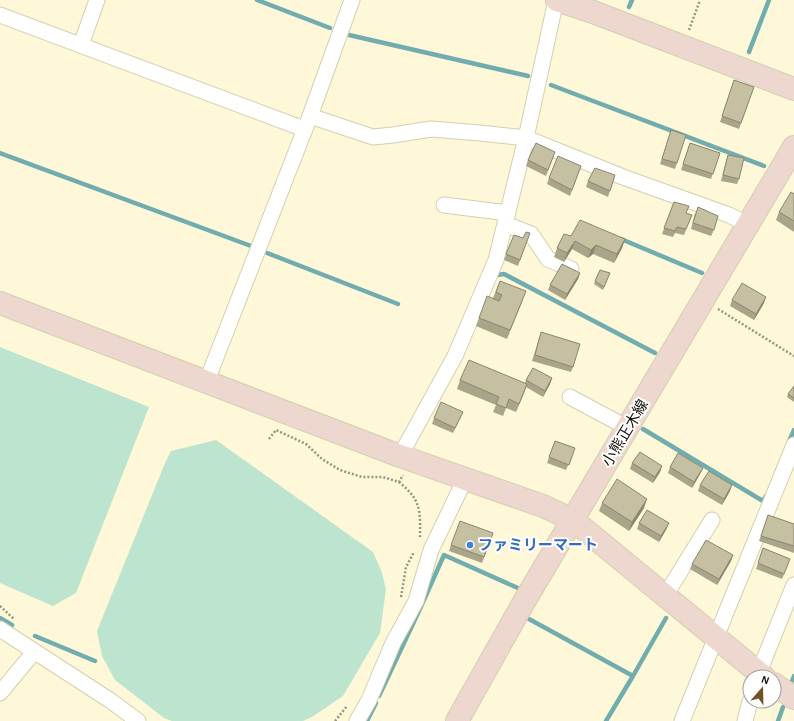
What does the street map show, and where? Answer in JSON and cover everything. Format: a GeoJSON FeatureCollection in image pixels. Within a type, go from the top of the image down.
{"type":"FeatureCollection","features":[{"type":"Feature","properties":{"kind":"street"},"geometry":{"type":"LineString","coordinates":[[81,45],[97,0]]}},
{"type":"Feature","properties":{"kind":"street"},"geometry":{"type":"LineString","coordinates":[[206,383],[307,122],[352,0]]}},
{"type":"Feature","properties":{"kind":"street"},"geometry":{"type":"LineString","coordinates":[[403,463],[455,356],[496,260],[526,138],[556,0],[593,12],[794,89]]}},
{"type":"Feature","properties":{"kind":"street"},"geometry":{"type":"LineString","coordinates":[[0,15],[81,45],[307,122],[373,137],[431,129],[526,138],[622,177],[729,215],[749,225]]}},
{"type":"Feature","properties":{"kind":"street","name":"小熊正木線"},"geometry":{"type":"LineString","coordinates":[[457,721],[525,600],[794,147]]}},
{"type":"Feature","properties":{"kind":"street"},"geometry":{"type":"LineString","coordinates":[[444,205],[507,218],[531,234],[548,259],[571,269]]}},
{"type":"Feature","properties":{"kind":"street"},"geometry":{"type":"LineString","coordinates":[[0,303],[206,383],[286,412],[403,463],[465,479],[543,506],[573,520],[752,669]]}},
{"type":"Feature","properties":{"kind":"street"},"geometry":{"type":"LineString","coordinates":[[570,397],[628,428]]}},
{"type":"Feature","properties":{"kind":"street"},"geometry":{"type":"LineString","coordinates":[[682,721],[794,445]]}},
{"type":"Feature","properties":{"kind":"street"},"geometry":{"type":"LineString","coordinates":[[357,721],[369,700],[393,643],[416,601],[431,550],[465,479]]}},
{"type":"Feature","properties":{"kind":"street"},"geometry":{"type":"LineString","coordinates":[[665,596],[712,520]]}},
{"type":"Feature","properties":{"kind":"street"},"geometry":{"type":"LineString","coordinates":[[766,669],[794,585]]}},
{"type":"Feature","properties":{"kind":"street"},"geometry":{"type":"LineString","coordinates":[[0,629],[111,701],[138,721]]}},
{"type":"Feature","properties":{"kind":"street"},"geometry":{"type":"LineString","coordinates":[[0,693],[34,652]]}},
{"type":"Feature","properties":{"kind":"street"},"geometry":{"type":"LineString","coordinates":[[782,690],[794,698]]}},
{"type":"Feature","properties":{"kind":"street"},"geometry":{"type":"LineString","coordinates":[[745,721],[748,709]]}},
{"type":"Feature","properties":{"kind":"path"},"geometry":{"type":"LineString","coordinates":[[682,47],[700,0]]}},
{"type":"Feature","properties":{"kind":"path"},"geometry":{"type":"LineString","coordinates":[[704,300],[794,356]]}},
{"type":"Feature","properties":{"kind":"path"},"geometry":{"type":"LineString","coordinates":[[269,439],[276,430],[306,444],[322,459],[340,470],[362,477],[383,477],[399,482],[410,492],[418,504],[420,528],[419,542]]}},
{"type":"Feature","properties":{"kind":"path"},"geometry":{"type":"LineString","coordinates":[[399,482],[403,463]]}},
{"type":"Feature","properties":{"kind":"path"},"geometry":{"type":"LineString","coordinates":[[400,602],[402,583],[406,567],[416,548]]}},
{"type":"Feature","properties":{"kind":"path"},"geometry":{"type":"LineString","coordinates":[[335,721],[348,704]]}},
{"type":"Feature","properties":{"kind":"green space"},"geometry":{"type":"Polygon","coordinates":[[[0,347],[149,407],[76,593],[53,606],[0,583],[0,347]]]}},
{"type":"Feature","properties":{"kind":"green space"},"geometry":{"type":"Polygon","coordinates":[[[216,440],[373,552],[381,570],[386,589],[380,633],[343,696],[312,717],[303,721],[172,721],[164,718],[115,680],[102,656],[97,631],[171,451],[216,440]]]}},
{"type":"Feature","properties":{"kind":"building"},"geometry":{"type":"Polygon","coordinates":[[[734,80],[754,87],[741,123],[722,116],[734,80]]]}},
{"type":"Feature","properties":{"kind":"building"},"geometry":{"type":"Polygon","coordinates":[[[671,130],[686,135],[677,163],[662,159],[671,130]]]}},
{"type":"Feature","properties":{"kind":"building"},"geometry":{"type":"Polygon","coordinates":[[[536,143],[555,152],[548,170],[528,160],[536,143]]]}},
{"type":"Feature","properties":{"kind":"building"},"geometry":{"type":"Polygon","coordinates":[[[690,143],[720,153],[713,174],[683,164],[690,143]]]}},
{"type":"Feature","properties":{"kind":"building"},"geometry":{"type":"Polygon","coordinates":[[[728,155],[744,158],[739,179],[723,175],[728,155]]]}},
{"type":"Feature","properties":{"kind":"building"},"geometry":{"type":"Polygon","coordinates":[[[558,156],[581,166],[572,190],[549,178],[558,156]]]}},
{"type":"Feature","properties":{"kind":"building"},"geometry":{"type":"Polygon","coordinates":[[[595,168],[615,175],[610,191],[588,181],[595,168]]]}},
{"type":"Feature","properties":{"kind":"building"},"geometry":{"type":"Polygon","coordinates":[[[791,192],[794,194],[794,221],[779,212],[791,192]]]}},
{"type":"Feature","properties":{"kind":"building"},"geometry":{"type":"Polygon","coordinates":[[[674,202],[689,206],[686,213],[692,215],[686,229],[677,227],[675,231],[664,228],[674,202]]]}},
{"type":"Feature","properties":{"kind":"building"},"geometry":{"type":"Polygon","coordinates":[[[698,207],[718,216],[714,230],[693,223],[698,207]]]}},
{"type":"Feature","properties":{"kind":"building"},"geometry":{"type":"Polygon","coordinates":[[[580,220],[625,239],[617,254],[596,245],[591,250],[575,241],[567,253],[557,248],[564,234],[571,236],[580,220]]]}},
{"type":"Feature","properties":{"kind":"building"},"geometry":{"type":"Polygon","coordinates":[[[526,232],[530,233],[520,260],[506,254],[514,235],[523,238],[526,232]]]}},
{"type":"Feature","properties":{"kind":"building"},"geometry":{"type":"Polygon","coordinates":[[[562,264],[580,273],[567,294],[550,285],[562,264]]]}},
{"type":"Feature","properties":{"kind":"building"},"geometry":{"type":"Polygon","coordinates":[[[600,270],[610,273],[604,287],[595,281],[600,270]]]}},
{"type":"Feature","properties":{"kind":"building"},"geometry":{"type":"Polygon","coordinates":[[[500,281],[526,291],[510,330],[479,318],[487,296],[499,301],[502,295],[496,292],[500,281]]]}},
{"type":"Feature","properties":{"kind":"building"},"geometry":{"type":"Polygon","coordinates":[[[742,283],[766,297],[756,314],[732,300],[742,283]]]}},
{"type":"Feature","properties":{"kind":"building"},"geometry":{"type":"Polygon","coordinates":[[[541,332],[580,344],[573,367],[535,355],[541,332]]]}},
{"type":"Feature","properties":{"kind":"building"},"geometry":{"type":"Polygon","coordinates":[[[469,360],[527,384],[519,404],[509,399],[506,408],[496,404],[499,397],[460,380],[469,360]]]}},
{"type":"Feature","properties":{"kind":"building"},"geometry":{"type":"Polygon","coordinates":[[[533,368],[552,378],[545,391],[526,380],[533,368]]]}},
{"type":"Feature","properties":{"kind":"building"},"geometry":{"type":"Polygon","coordinates":[[[794,386],[794,398],[788,394],[794,386]]]}},
{"type":"Feature","properties":{"kind":"building"},"geometry":{"type":"Polygon","coordinates":[[[441,402],[463,412],[455,428],[434,418],[441,402]]]}},
{"type":"Feature","properties":{"kind":"building"},"geometry":{"type":"Polygon","coordinates":[[[555,441],[575,448],[569,465],[549,457],[555,441]]]}},
{"type":"Feature","properties":{"kind":"building"},"geometry":{"type":"Polygon","coordinates":[[[640,452],[662,466],[655,477],[632,463],[640,452]]]}},
{"type":"Feature","properties":{"kind":"building"},"geometry":{"type":"Polygon","coordinates":[[[678,453],[703,468],[694,482],[670,467],[678,453]]]}},
{"type":"Feature","properties":{"kind":"building"},"geometry":{"type":"Polygon","coordinates":[[[709,471],[732,485],[724,499],[700,485],[709,471]]]}},
{"type":"Feature","properties":{"kind":"building"},"geometry":{"type":"Polygon","coordinates":[[[617,479],[647,499],[632,522],[602,503],[617,479]]]}},
{"type":"Feature","properties":{"kind":"building"},"geometry":{"type":"Polygon","coordinates":[[[647,510],[669,523],[661,536],[639,523],[647,510]]]}},
{"type":"Feature","properties":{"kind":"building"},"geometry":{"type":"Polygon","coordinates":[[[768,515],[794,524],[794,546],[761,536],[768,515]]]}},
{"type":"Feature","properties":{"kind":"building","name":"ファミリーマート"},"geometry":{"type":"Polygon","coordinates":[[[460,521],[493,533],[484,557],[451,545],[460,521]]]}},
{"type":"Feature","properties":{"kind":"building"},"geometry":{"type":"Polygon","coordinates":[[[706,540],[733,555],[719,579],[692,564],[706,540]]]}},
{"type":"Feature","properties":{"kind":"building"},"geometry":{"type":"Polygon","coordinates":[[[763,548],[790,559],[784,574],[758,563],[763,548]]]}},
{"type":"Feature","properties":{"kind":"waterway"},"geometry":{"type":"LineString","coordinates":[[257,0],[330,28]]}},
{"type":"Feature","properties":{"kind":"waterway"},"geometry":{"type":"LineString","coordinates":[[629,7],[632,0]]}},
{"type":"Feature","properties":{"kind":"waterway"},"geometry":{"type":"LineString","coordinates":[[749,52],[769,0]]}},
{"type":"Feature","properties":{"kind":"waterway"},"geometry":{"type":"LineString","coordinates":[[349,35],[528,76]]}},
{"type":"Feature","properties":{"kind":"waterway"},"geometry":{"type":"LineString","coordinates":[[551,85],[764,166]]}},
{"type":"Feature","properties":{"kind":"waterway"},"geometry":{"type":"LineString","coordinates":[[0,153],[251,246]]}},
{"type":"Feature","properties":{"kind":"waterway"},"geometry":{"type":"LineString","coordinates":[[621,239],[702,273]]}},
{"type":"Feature","properties":{"kind":"waterway"},"geometry":{"type":"LineString","coordinates":[[267,253],[398,304]]}},
{"type":"Feature","properties":{"kind":"waterway"},"geometry":{"type":"LineString","coordinates":[[497,275],[504,274],[655,353]]}},
{"type":"Feature","properties":{"kind":"waterway"},"geometry":{"type":"LineString","coordinates":[[643,429],[763,501],[766,496]]}},
{"type":"Feature","properties":{"kind":"waterway"},"geometry":{"type":"LineString","coordinates":[[788,444],[794,430]]}},
{"type":"Feature","properties":{"kind":"waterway"},"geometry":{"type":"LineString","coordinates":[[379,696],[444,555],[520,589]]}},
{"type":"Feature","properties":{"kind":"waterway"},"geometry":{"type":"LineString","coordinates":[[0,618],[12,625]]}},
{"type":"Feature","properties":{"kind":"waterway"},"geometry":{"type":"LineString","coordinates":[[529,619],[633,676],[666,618]]}},
{"type":"Feature","properties":{"kind":"waterway"},"geometry":{"type":"LineString","coordinates":[[35,636],[95,661]]}},
{"type":"Feature","properties":{"kind":"waterway"},"geometry":{"type":"LineString","coordinates":[[606,721],[633,676]]}},
{"type":"Feature","properties":{"kind":"waterway"},"geometry":{"type":"LineString","coordinates":[[792,681],[794,676]]}},
{"type":"Feature","properties":{"kind":"waterway"},"geometry":{"type":"LineString","coordinates":[[367,721],[376,703]]}},
{"type":"Feature","properties":{"kind":"waterway"},"geometry":{"type":"LineString","coordinates":[[778,721],[783,707]]}},
{"type":"Feature","properties":{"kind":"place","name":"ファミリーマート"},"geometry":{"type":"Point","coordinates":[470,545]}}]}
